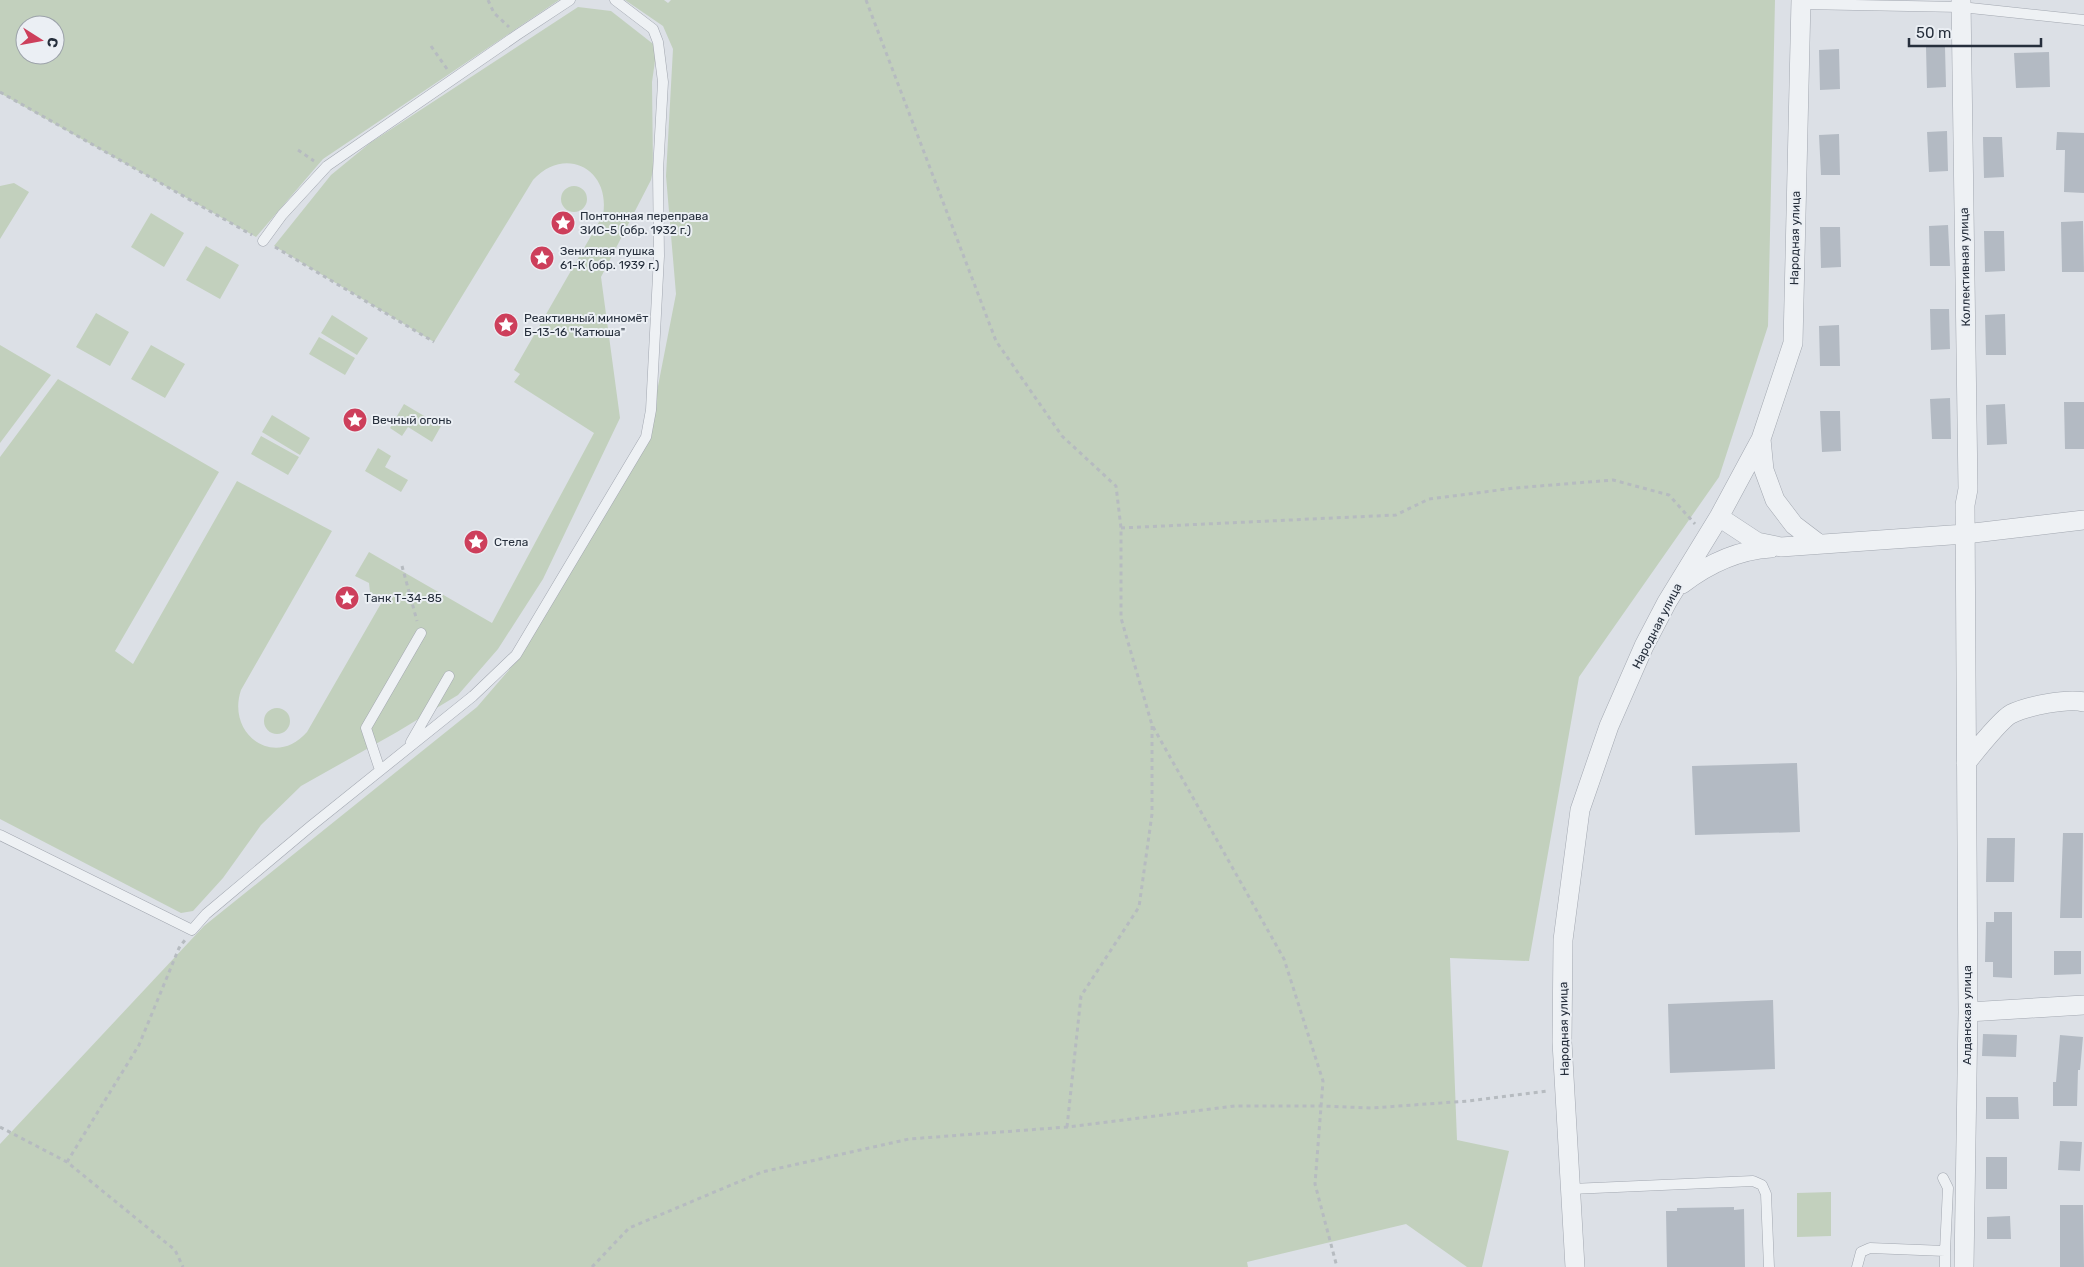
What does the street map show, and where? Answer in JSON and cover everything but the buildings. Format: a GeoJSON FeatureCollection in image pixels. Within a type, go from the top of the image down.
{"type":"FeatureCollection","features":[{"type":"Feature","properties":{"kind":"street","name":"Народная улица"},"geometry":{"type":"LineString","coordinates":[[1575,1267],[1562,1042],[1563,940],[1580,810],[1609,726],[1644,646],[1675,589],[1719,517],[1761,439],[1793,343],[1801,2]]}},
{"type":"Feature","properties":{"kind":"street","name":"Коллективная улица"},"geometry":{"type":"LineString","coordinates":[[1961,4],[1968,489],[1965,505],[1966,763]]}},
{"type":"Feature","properties":{"kind":"street"},"geometry":{"type":"LineString","coordinates":[[1761,439],[1764,470],[1775,500],[1794,525],[1819,544]]}},
{"type":"Feature","properties":{"kind":"street"},"geometry":{"type":"LineString","coordinates":[[1719,517],[1757,542],[1781,547]]}},
{"type":"Feature","properties":{"kind":"street"},"geometry":{"type":"LineString","coordinates":[[1675,589],[1700,571],[1725,558],[1752,550],[1965,534],[2084,520]]}},
{"type":"Feature","properties":{"kind":"street"},"geometry":{"type":"LineString","coordinates":[[1966,763],[2010,714],[2050,703],[2077,700],[2084,702]]}},
{"type":"Feature","properties":{"kind":"street","name":"Алданская улица"},"geometry":{"type":"LineString","coordinates":[[1964,1267],[1968,1012],[1966,763]]}},
{"type":"Feature","properties":{"kind":"street"},"geometry":{"type":"LineString","coordinates":[[1968,1012],[2084,1005]]}},
{"type":"Feature","properties":{"kind":"lane"},"geometry":{"type":"LineString","coordinates":[[263,241],[282,215],[325,168],[516,34],[570,0]]}},
{"type":"Feature","properties":{"kind":"lane"},"geometry":{"type":"LineString","coordinates":[[0,835],[192,930],[206,914],[408,747],[473,696],[516,655],[646,437],[652,410],[659,256],[658,171],[663,82],[658,42],[653,29],[615,0]]}},
{"type":"Feature","properties":{"kind":"lane"},"geometry":{"type":"LineString","coordinates":[[1801,2],[1961,4],[2084,20]]}},
{"type":"Feature","properties":{"kind":"lane"},"geometry":{"type":"LineString","coordinates":[[380,770],[366,728],[421,634]]}},
{"type":"Feature","properties":{"kind":"lane"},"geometry":{"type":"LineString","coordinates":[[408,747],[449,676]]}},
{"type":"Feature","properties":{"kind":"lane"},"geometry":{"type":"LineString","coordinates":[[1944,1178],[1948,1188],[1945,1267]]}},
{"type":"Feature","properties":{"kind":"lane"},"geometry":{"type":"LineString","coordinates":[[1571,1189],[1753,1181],[1762,1185],[1766,1194],[1769,1267]]}},
{"type":"Feature","properties":{"kind":"lane"},"geometry":{"type":"LineString","coordinates":[[1857,1267],[1861,1252],[1870,1248],[1945,1251]]}},
{"type":"Feature","properties":{"kind":"path"},"geometry":{"type":"LineString","coordinates":[[488,0],[494,13],[516,34]]}},
{"type":"Feature","properties":{"kind":"path"},"geometry":{"type":"LineString","coordinates":[[866,0],[996,341],[1062,436],[1116,486],[1121,528],[1121,618],[1152,725],[1284,959],[1323,1081],[1315,1184],[1337,1267]]}},
{"type":"Feature","properties":{"kind":"path"},"geometry":{"type":"LineString","coordinates":[[431,46],[453,78]]}},
{"type":"Feature","properties":{"kind":"path"},"geometry":{"type":"LineString","coordinates":[[0,92],[263,241],[434,342]]}},
{"type":"Feature","properties":{"kind":"path"},"geometry":{"type":"LineString","coordinates":[[298,150],[325,168]]}},
{"type":"Feature","properties":{"kind":"path"},"geometry":{"type":"LineString","coordinates":[[1121,528],[1396,515],[1429,499],[1515,488],[1613,480],[1669,495],[1707,538]]}},
{"type":"Feature","properties":{"kind":"path"},"geometry":{"type":"LineString","coordinates":[[402,566],[421,634]]}},
{"type":"Feature","properties":{"kind":"path"},"geometry":{"type":"LineString","coordinates":[[1067,1127],[1081,996],[1139,907],[1152,814],[1152,725]]}},
{"type":"Feature","properties":{"kind":"path"},"geometry":{"type":"LineString","coordinates":[[67,1162],[139,1045],[179,948],[192,930]]}},
{"type":"Feature","properties":{"kind":"path"},"geometry":{"type":"LineString","coordinates":[[592,1267],[629,1228],[762,1172],[909,1139],[1067,1127],[1236,1106],[1372,1108],[1468,1101],[1565,1089]]}},
{"type":"Feature","properties":{"kind":"path"},"geometry":{"type":"LineString","coordinates":[[0,1126],[67,1162],[175,1250],[183,1267]]}},
{"type":"Feature","properties":{"kind":"green space"},"geometry":{"type":"Polygon","coordinates":[[[0,0],[559,0],[323,159],[256,237],[0,93],[0,0]]]}},
{"type":"Feature","properties":{"kind":"green space"},"geometry":{"type":"Polygon","coordinates":[[[625,0],[664,0],[668,3],[671,0],[1775,0],[1768,326],[1719,477],[1579,677],[1529,961],[1450,958],[1457,1140],[1509,1151],[1482,1267],[1467,1267],[1406,1224],[1247,1262],[1248,1267],[0,1267],[0,1144],[204,926],[477,707],[520,657],[650,427],[676,294],[666,176],[673,49],[663,26],[625,0]]]}},
{"type":"Feature","properties":{"kind":"green space"},"geometry":{"type":"Polygon","coordinates":[[[578,7],[611,11],[657,47],[652,82],[653,170],[651,180],[601,277],[620,418],[543,579],[498,649],[458,695],[301,786],[261,825],[223,878],[193,911],[181,913],[0,819],[0,457],[58,379],[219,472],[115,651],[133,664],[237,481],[332,531],[241,690],[238,706],[240,721],[247,733],[256,742],[268,747],[281,747],[294,743],[307,732],[383,600],[370,592],[369,583],[355,576],[369,552],[492,623],[594,433],[514,382],[520,374],[514,370],[603,215],[604,199],[600,185],[593,174],[583,167],[571,164],[559,164],[546,170],[533,180],[434,342],[274,246],[331,175],[370,143],[578,7]]]}},
{"type":"Feature","properties":{"kind":"green space"},"geometry":{"type":"Polygon","coordinates":[[[14,183],[29,192],[0,239],[0,186],[14,183]]]}},
{"type":"Feature","properties":{"kind":"green space"},"geometry":{"type":"Polygon","coordinates":[[[574,186],[583,190],[587,199],[583,208],[574,212],[565,208],[561,199],[565,190],[574,186]]]}},
{"type":"Feature","properties":{"kind":"green space"},"geometry":{"type":"Polygon","coordinates":[[[151,213],[184,233],[164,267],[131,247],[151,213]]]}},
{"type":"Feature","properties":{"kind":"green space"},"geometry":{"type":"Polygon","coordinates":[[[206,246],[239,265],[220,299],[186,280],[206,246]]]}},
{"type":"Feature","properties":{"kind":"green space"},"geometry":{"type":"Polygon","coordinates":[[[96,313],[129,332],[110,366],[76,347],[96,313]]]}},
{"type":"Feature","properties":{"kind":"green space"},"geometry":{"type":"Polygon","coordinates":[[[332,315],[368,338],[357,355],[321,333],[332,315]]]}},
{"type":"Feature","properties":{"kind":"green space"},"geometry":{"type":"Polygon","coordinates":[[[319,337],[355,358],[345,375],[309,354],[319,337]]]}},
{"type":"Feature","properties":{"kind":"green space"},"geometry":{"type":"Polygon","coordinates":[[[0,345],[51,375],[0,443],[0,345]]]}},
{"type":"Feature","properties":{"kind":"green space"},"geometry":{"type":"Polygon","coordinates":[[[151,345],[185,364],[165,398],[131,379],[151,345]]]}},
{"type":"Feature","properties":{"kind":"green space"},"geometry":{"type":"Polygon","coordinates":[[[404,404],[441,426],[432,442],[408,427],[402,436],[390,428],[404,404]]]}},
{"type":"Feature","properties":{"kind":"green space"},"geometry":{"type":"Polygon","coordinates":[[[272,415],[310,438],[300,455],[262,432],[272,415]]]}},
{"type":"Feature","properties":{"kind":"green space"},"geometry":{"type":"Polygon","coordinates":[[[261,436],[299,457],[288,475],[251,454],[261,436]]]}},
{"type":"Feature","properties":{"kind":"green space"},"geometry":{"type":"Polygon","coordinates":[[[378,448],[391,456],[385,467],[408,480],[401,492],[365,471],[378,448]]]}},
{"type":"Feature","properties":{"kind":"green space"},"geometry":{"type":"Polygon","coordinates":[[[277,708],[286,712],[290,721],[286,730],[277,734],[268,730],[264,721],[268,712],[277,708]]]}},
{"type":"Feature","properties":{"kind":"green space"},"geometry":{"type":"Polygon","coordinates":[[[1831,1192],[1831,1236],[1797,1237],[1797,1193],[1831,1192]]]}},
{"type":"Feature","properties":{"kind":"place","name":"Понтонная переправа ЗИС-5 (обр. 1932 г.)"},"geometry":{"type":"Point","coordinates":[563,223]}},
{"type":"Feature","properties":{"kind":"place","name":"Зенитная пушка 61-К (обр. 1939 г.)"},"geometry":{"type":"Point","coordinates":[542,258]}},
{"type":"Feature","properties":{"kind":"place","name":"Реактивный миномёт Б-13-16 \"Катюша\""},"geometry":{"type":"Point","coordinates":[506,325]}},
{"type":"Feature","properties":{"kind":"place","name":"Вечный огонь"},"geometry":{"type":"Point","coordinates":[355,420]}},
{"type":"Feature","properties":{"kind":"place","name":"Стела"},"geometry":{"type":"Point","coordinates":[476,542]}},
{"type":"Feature","properties":{"kind":"place","name":"Танк Т-34-85"},"geometry":{"type":"Point","coordinates":[347,598]}}]}
